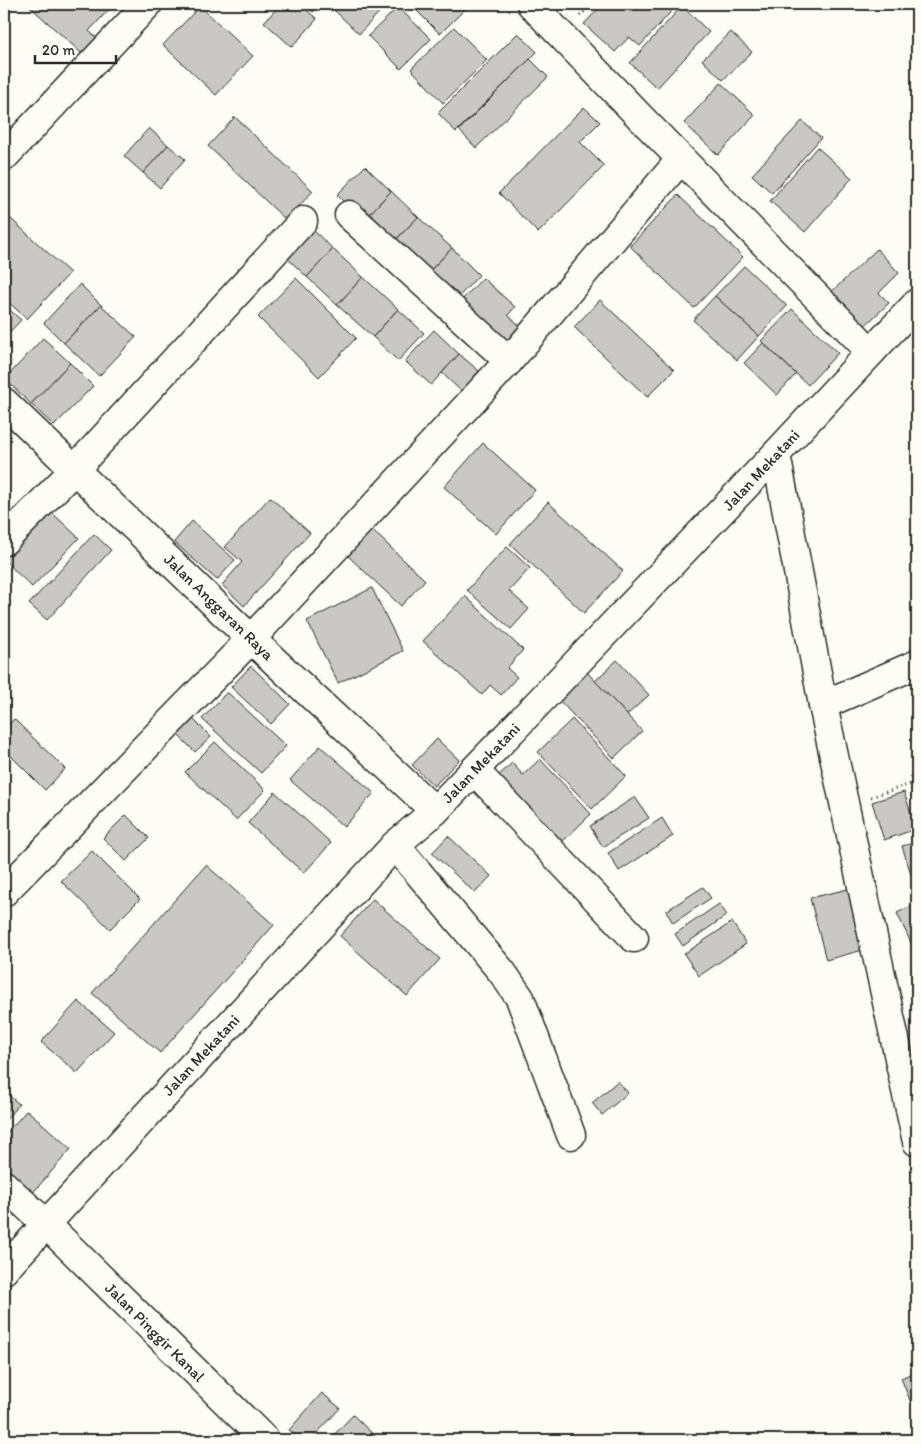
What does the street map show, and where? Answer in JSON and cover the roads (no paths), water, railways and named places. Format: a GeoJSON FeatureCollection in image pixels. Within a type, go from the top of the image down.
{"type":"FeatureCollection","features":[{"type":"Feature","properties":{"kind":"street"},"geometry":{"type":"LineString","coordinates":[[4,157],[148,4]]}},
{"type":"Feature","properties":{"kind":"street"},"geometry":{"type":"LineString","coordinates":[[531,4],[871,352]]}},
{"type":"Feature","properties":{"kind":"street"},"geometry":{"type":"LineString","coordinates":[[4,892],[251,639],[509,361],[681,159]]}},
{"type":"Feature","properties":{"kind":"street"},"geometry":{"type":"LineString","coordinates":[[349,215],[509,361]]}},
{"type":"Feature","properties":{"kind":"street"},"geometry":{"type":"LineString","coordinates":[[4,541],[74,470],[303,221]]}},
{"type":"Feature","properties":{"kind":"street","name":"Jalan Mekatani"},"geometry":{"type":"LineString","coordinates":[[4,1270],[395,845],[435,810],[474,770],[776,454],[917,303]]}},
{"type":"Feature","properties":{"kind":"street","name":"Jalan Anggaran Raya"},"geometry":{"type":"LineString","coordinates":[[4,402],[251,639],[435,810]]}},
{"type":"Feature","properties":{"kind":"street"},"geometry":{"type":"LineString","coordinates":[[776,454],[823,705],[917,1142]]}},
{"type":"Feature","properties":{"kind":"street"},"geometry":{"type":"LineString","coordinates":[[823,705],[917,664]]}},
{"type":"Feature","properties":{"kind":"street"},"geometry":{"type":"LineString","coordinates":[[474,770],[634,938]]}},
{"type":"Feature","properties":{"kind":"street"},"geometry":{"type":"LineString","coordinates":[[395,845],[502,972],[520,998],[571,1135]]}},
{"type":"Feature","properties":{"kind":"street","name":"Jalan Pinggir Kanal"},"geometry":{"type":"LineString","coordinates":[[4,1185],[265,1440]]}}]}
